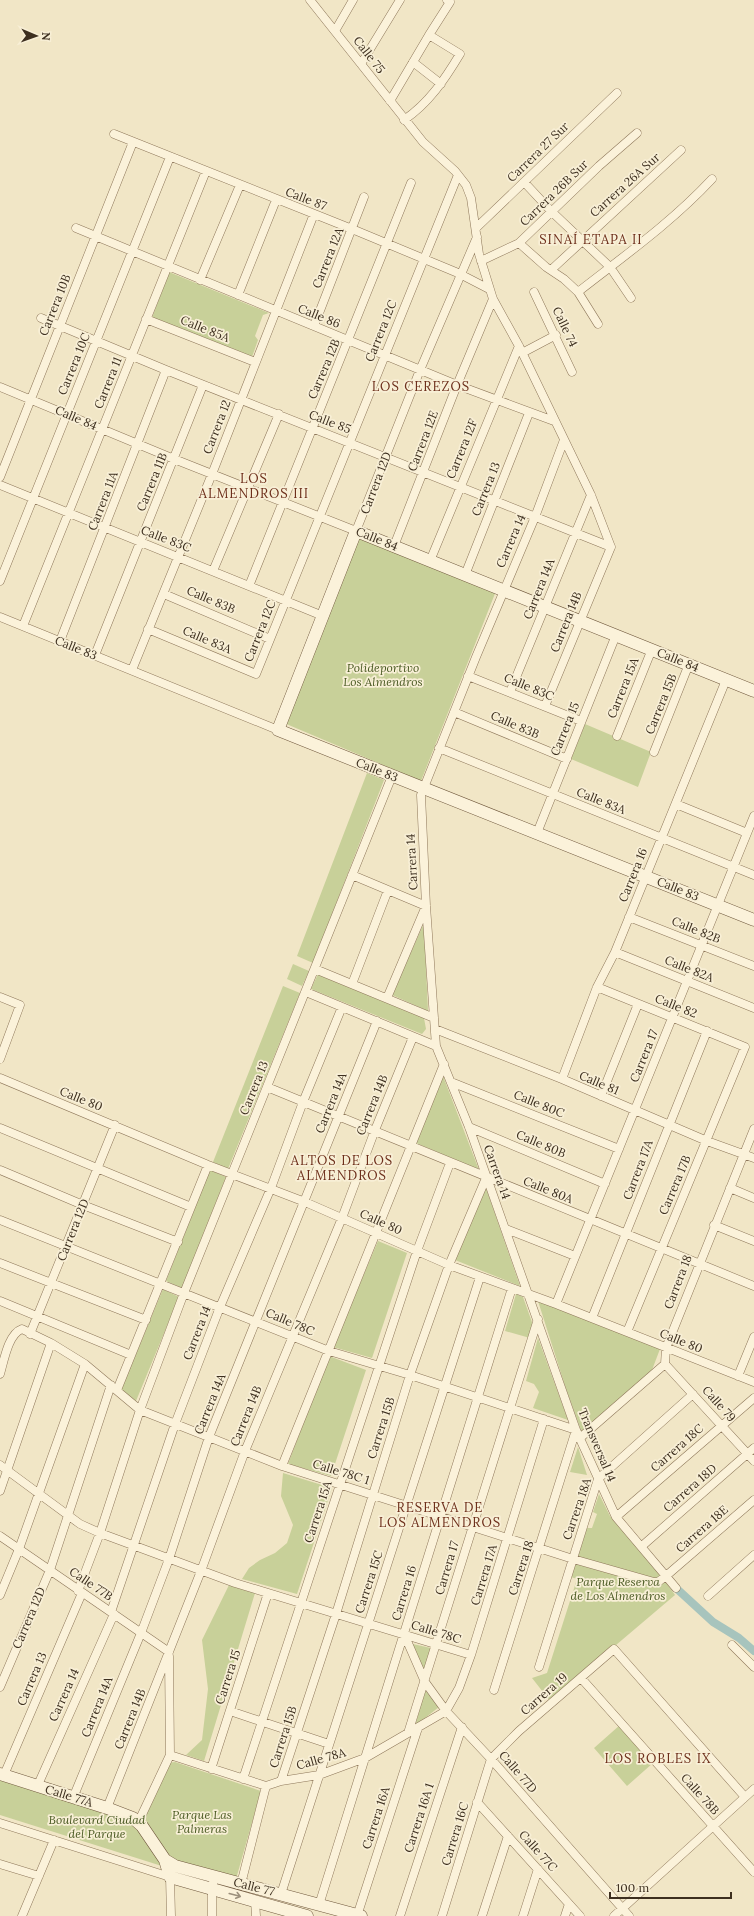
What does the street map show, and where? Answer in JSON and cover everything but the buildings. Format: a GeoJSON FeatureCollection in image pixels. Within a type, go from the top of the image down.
{"type":"FeatureCollection","features":[{"type":"Feature","properties":{"kind":"street","name":"Calle 75"},"geometry":{"type":"LineString","coordinates":[[311,0],[422,142],[458,175],[466,185],[471,198],[481,261],[489,289],[591,496],[610,547]]}},
{"type":"Feature","properties":{"kind":"street"},"geometry":{"type":"LineString","coordinates":[[334,31],[353,0]]}},
{"type":"Feature","properties":{"kind":"street"},"geometry":{"type":"LineString","coordinates":[[361,64],[400,0]]}},
{"type":"Feature","properties":{"kind":"street"},"geometry":{"type":"LineString","coordinates":[[390,101],[449,1]]}},
{"type":"Feature","properties":{"kind":"street"},"geometry":{"type":"LineString","coordinates":[[406,122],[427,101],[441,84],[460,54],[429,35]]}},
{"type":"Feature","properties":{"kind":"street"},"geometry":{"type":"LineString","coordinates":[[413,62],[441,84]]}},
{"type":"Feature","properties":{"kind":"street","name":"Carrera 27 Sur"},"geometry":{"type":"LineString","coordinates":[[476,233],[524,182],[617,93]]}},
{"type":"Feature","properties":{"kind":"street","name":"Carrera 26B Sur"},"geometry":{"type":"LineString","coordinates":[[481,261],[519,243],[551,211],[637,133]]}},
{"type":"Feature","properties":{"kind":"street","name":"Calle 87"},"geometry":{"type":"LineString","coordinates":[[114,134],[276,200],[352,229],[460,274],[489,289]]}},
{"type":"Feature","properties":{"kind":"street","name":"Carrera 10B"},"geometry":{"type":"LineString","coordinates":[[0,477],[59,325],[133,142]]}},
{"type":"Feature","properties":{"kind":"street","name":"Carrera 26A Sur"},"geometry":{"type":"LineString","coordinates":[[551,270],[681,150]]}},
{"type":"Feature","properties":{"kind":"street","name":"Carrera 10C"},"geometry":{"type":"LineString","coordinates":[[0,581],[131,251],[170,157]]}},
{"type":"Feature","properties":{"kind":"street","name":"Carrera 11"},"geometry":{"type":"LineString","coordinates":[[23,626],[206,171]]}},
{"type":"Feature","properties":{"kind":"street","name":"Carrera 12C"},"geometry":{"type":"LineString","coordinates":[[256,674],[458,175]]}},
{"type":"Feature","properties":{"kind":"street"},"geometry":{"type":"LineString","coordinates":[[578,292],[650,236],[698,195],[712,179]]}},
{"type":"Feature","properties":{"kind":"street"},"geometry":{"type":"LineString","coordinates":[[524,182],[551,211],[610,267],[631,298]]}},
{"type":"Feature","properties":{"kind":"street","name":"Carrera 12B"},"geometry":{"type":"LineString","coordinates":[[248,586],[349,341],[411,183]]}},
{"type":"Feature","properties":{"kind":"street"},"geometry":{"type":"LineString","coordinates":[[200,280],[240,185]]}},
{"type":"Feature","properties":{"kind":"street","name":"Carrera 12A"},"geometry":{"type":"LineString","coordinates":[[314,326],[364,197]]}},
{"type":"Feature","properties":{"kind":"street"},"geometry":{"type":"LineString","coordinates":[[238,295],[276,200]]}},
{"type":"Feature","properties":{"kind":"street","name":"Carrera 12"},"geometry":{"type":"LineString","coordinates":[[132,670],[212,474],[314,214]]}},
{"type":"Feature","properties":{"kind":"street","name":"Calle 86"},"geometry":{"type":"LineString","coordinates":[[76,228],[276,312],[314,326],[457,385],[554,422]]}},
{"type":"Feature","properties":{"kind":"street","name":"Carrera 12D"},"geometry":{"type":"LineString","coordinates":[[278,730],[420,370],[476,233]]}},
{"type":"Feature","properties":{"kind":"street"},"geometry":{"type":"LineString","coordinates":[[519,243],[546,267],[564,279],[578,292],[598,324]]}},
{"type":"Feature","properties":{"kind":"street","name":"Calle 74"},"geometry":{"type":"LineString","coordinates":[[534,292],[556,335],[572,372]]}},
{"type":"Feature","properties":{"kind":"street","name":"Carrera 12E"},"geometry":{"type":"LineString","coordinates":[[394,546],[457,385],[493,299]]}},
{"type":"Feature","properties":{"kind":"street","name":"Calle 85"},"geometry":{"type":"LineString","coordinates":[[41,318],[131,356],[386,456],[610,547]]}},
{"type":"Feature","properties":{"kind":"street","name":"Calle 85A"},"geometry":{"type":"LineString","coordinates":[[146,319],[255,362]]}},
{"type":"Feature","properties":{"kind":"street"},"geometry":{"type":"LineString","coordinates":[[520,350],[556,335]]}},
{"type":"Feature","properties":{"kind":"street","name":"Carrera 12F"},"geometry":{"type":"LineString","coordinates":[[430,561],[495,399],[520,350]]}},
{"type":"Feature","properties":{"kind":"street","name":"Carrera 11A"},"geometry":{"type":"LineString","coordinates":[[60,641],[166,370]]}},
{"type":"Feature","properties":{"kind":"street","name":"Carrera 11B"},"geometry":{"type":"LineString","coordinates":[[95,655],[174,459],[202,384]]}},
{"type":"Feature","properties":{"kind":"street","name":"Calle 84"},"geometry":{"type":"LineString","coordinates":[[0,387],[174,459],[465,575],[504,589],[754,691]]}},
{"type":"Feature","properties":{"kind":"street","name":"Carrera 13"},"geometry":{"type":"LineString","coordinates":[[465,575],[530,413]]}},
{"type":"Feature","properties":{"kind":"street"},"geometry":{"type":"LineString","coordinates":[[213,571],[279,414]]}},
{"type":"Feature","properties":{"kind":"street","name":"Carrera 14"},"geometry":{"type":"LineString","coordinates":[[528,1294],[469,1127],[436,1046],[426,906],[421,795],[564,440]]}},
{"type":"Feature","properties":{"kind":"street","name":"Calle 83C"},"geometry":{"type":"LineString","coordinates":[[0,485],[323,616]]}},
{"type":"Feature","properties":{"kind":"street","name":"Carrera 14A"},"geometry":{"type":"LineString","coordinates":[[510,692],[591,496]]}},
{"type":"Feature","properties":{"kind":"street","name":"Carrera 14B"},"geometry":{"type":"LineString","coordinates":[[545,706],[610,547]]}},
{"type":"Feature","properties":{"kind":"street","name":"Calle 83B"},"geometry":{"type":"LineString","coordinates":[[164,594],[270,638]]}},
{"type":"Feature","properties":{"kind":"street","name":"Calle 83"},"geometry":{"type":"LineString","coordinates":[[0,617],[392,776],[754,920]]}},
{"type":"Feature","properties":{"kind":"street","name":"Calle 83A"},"geometry":{"type":"LineString","coordinates":[[148,629],[256,674]]}},
{"type":"Feature","properties":{"kind":"street","name":"Carrera 15"},"geometry":{"type":"LineString","coordinates":[[537,833],[616,634]]}},
{"type":"Feature","properties":{"kind":"street","name":"Carrera 15A"},"geometry":{"type":"LineString","coordinates":[[617,736],[652,649]]}},
{"type":"Feature","properties":{"kind":"street","name":"Carrera 15B"},"geometry":{"type":"LineString","coordinates":[[654,752],[689,664]]}},
{"type":"Feature","properties":{"kind":"street","name":"Calle 83C"},"geometry":{"type":"LineString","coordinates":[[468,676],[582,721]]}},
{"type":"Feature","properties":{"kind":"street","name":"Carrera 16"},"geometry":{"type":"LineString","coordinates":[[562,1079],[597,987],[615,952],[726,680]]}},
{"type":"Feature","properties":{"kind":"street","name":"Calle 83B"},"geometry":{"type":"LineString","coordinates":[[454,712],[566,759]]}},
{"type":"Feature","properties":{"kind":"street","name":"Calle 83A"},"geometry":{"type":"LineString","coordinates":[[439,748],[754,875]]}},
{"type":"Feature","properties":{"kind":"street","name":"Carrera 13"},"geometry":{"type":"LineString","coordinates":[[2,1774],[80,1592],[140,1410],[184,1293],[392,776]]}},
{"type":"Feature","properties":{"kind":"street"},"geometry":{"type":"LineString","coordinates":[[676,804],[747,834]]}},
{"type":"Feature","properties":{"kind":"street","name":"Carrera 17"},"geometry":{"type":"LineString","coordinates":[[556,1304],[754,816]]}},
{"type":"Feature","properties":{"kind":"street"},"geometry":{"type":"LineString","coordinates":[[352,875],[426,906],[387,998]]}},
{"type":"Feature","properties":{"kind":"street","name":"Carrera 14"},"geometry":{"type":"LineString","coordinates":[[352,984],[388,890]]}},
{"type":"Feature","properties":{"kind":"street","name":"Calle 82B"},"geometry":{"type":"LineString","coordinates":[[629,917],[754,966]]}},
{"type":"Feature","properties":{"kind":"street","name":"Calle 82A"},"geometry":{"type":"LineString","coordinates":[[615,952],[688,980],[754,1008]]}},
{"type":"Feature","properties":{"kind":"street"},"geometry":{"type":"LineString","coordinates":[[315,969],[434,1018]]}},
{"type":"Feature","properties":{"kind":"street","name":"Calle 82"},"geometry":{"type":"LineString","coordinates":[[597,987],[745,1047]]}},
{"type":"Feature","properties":{"kind":"street"},"geometry":{"type":"LineString","coordinates":[[306,992],[436,1046]]}},
{"type":"Feature","properties":{"kind":"street"},"geometry":{"type":"LineString","coordinates":[[0,997],[20,1005],[0,1059]]}},
{"type":"Feature","properties":{"kind":"street"},"geometry":{"type":"LineString","coordinates":[[601,1096],[638,1004]]}},
{"type":"Feature","properties":{"kind":"street","name":"Carrera 14"},"geometry":{"type":"LineString","coordinates":[[37,1786],[112,1613],[175,1424],[220,1307],[271,1188],[303,1102],[342,1007]]}},
{"type":"Feature","properties":{"kind":"street","name":"Carrera 14A"},"geometry":{"type":"LineString","coordinates":[[73,1798],[141,1633],[169,1559],[209,1437],[377,1021]]}},
{"type":"Feature","properties":{"kind":"street","name":"Calle 81"},"geometry":{"type":"LineString","coordinates":[[435,1029],[562,1079],[635,1112],[754,1158]]}},
{"type":"Feature","properties":{"kind":"street","name":"Carrera 17A"},"geometry":{"type":"LineString","coordinates":[[592,1318],[707,1032]]}},
{"type":"Feature","properties":{"kind":"street","name":"Carrera 14B"},"geometry":{"type":"LineString","coordinates":[[107,1808],[201,1571],[245,1452],[342,1218],[374,1130],[413,1036]]}},
{"type":"Feature","properties":{"kind":"street","name":"Carrera 17B"},"geometry":{"type":"LineString","coordinates":[[627,1332],[745,1047]]}},
{"type":"Feature","properties":{"kind":"street"},"geometry":{"type":"LineString","coordinates":[[282,1466],[444,1064]]}},
{"type":"Feature","properties":{"kind":"street","name":"Calle 80"},"geometry":{"type":"LineString","coordinates":[[0,1078],[208,1165],[305,1202],[449,1265],[556,1304],[754,1382]]}},
{"type":"Feature","properties":{"kind":"street","name":"Calle 80C"},"geometry":{"type":"LineString","coordinates":[[451,1082],[619,1149]]}},
{"type":"Feature","properties":{"kind":"street","name":"Calle 80A"},"geometry":{"type":"LineString","coordinates":[[267,1088],[374,1130],[486,1178],[754,1286]]}},
{"type":"Feature","properties":{"kind":"street","name":"Carrera 12D"},"geometry":{"type":"LineString","coordinates":[[30,1334],[115,1126]]}},
{"type":"Feature","properties":{"kind":"street","name":"Calle 80B"},"geometry":{"type":"LineString","coordinates":[[469,1127],[605,1184]]}},
{"type":"Feature","properties":{"kind":"street"},"geometry":{"type":"LineString","coordinates":[[0,1128],[191,1207]]}},
{"type":"Feature","properties":{"kind":"street","name":"Carrera 18"},"geometry":{"type":"LineString","coordinates":[[665,1364],[666,1348],[714,1224],[744,1154],[751,1144],[754,1129]]}},
{"type":"Feature","properties":{"kind":"street","name":"Carrera 15A"},"geometry":{"type":"LineString","coordinates":[[243,1779],[416,1251],[450,1163]]}},
{"type":"Feature","properties":{"kind":"street"},"geometry":{"type":"LineString","coordinates":[[114,1388],[131,1355],[146,1320],[208,1165]]}},
{"type":"Feature","properties":{"kind":"street"},"geometry":{"type":"LineString","coordinates":[[0,1170],[83,1205],[178,1242]]}},
{"type":"Feature","properties":{"kind":"street","name":"Carrera 15B"},"geometry":{"type":"LineString","coordinates":[[281,1781],[336,1614],[410,1375],[449,1265],[486,1178]]}},
{"type":"Feature","properties":{"kind":"street"},"geometry":{"type":"LineString","coordinates":[[730,1188],[754,1198]]}},
{"type":"Feature","properties":{"kind":"street","name":"Calle 78C"},"geometry":{"type":"LineString","coordinates":[[0,1220],[329,1351],[379,1365],[544,1419],[578,1434]]}},
{"type":"Feature","properties":{"kind":"street"},"geometry":{"type":"LineString","coordinates":[[714,1224],[754,1241]]}},
{"type":"Feature","properties":{"kind":"street"},"geometry":{"type":"LineString","coordinates":[[506,1229],[575,1256]]}},
{"type":"Feature","properties":{"kind":"street"},"geometry":{"type":"LineString","coordinates":[[0,1263],[146,1320]]}},
{"type":"Feature","properties":{"kind":"street","name":"Carrera 15C"},"geometry":{"type":"LineString","coordinates":[[281,1894],[480,1277]]}},
{"type":"Feature","properties":{"kind":"street","name":"Carrera 16"},"geometry":{"type":"LineString","coordinates":[[319,1905],[512,1288]]}},
{"type":"Feature","properties":{"kind":"street","name":"Transversal 14"},"geometry":{"type":"LineString","coordinates":[[528,1294],[578,1434],[616,1517],[676,1588]]}},
{"type":"Feature","properties":{"kind":"street"},"geometry":{"type":"LineString","coordinates":[[0,1301],[131,1355]]}},
{"type":"Feature","properties":{"kind":"street","name":"Carrera 17"},"geometry":{"type":"LineString","coordinates":[[408,1734],[538,1319]]}},
{"type":"Feature","properties":{"kind":"street"},"geometry":{"type":"LineString","coordinates":[[0,1374],[12,1338],[17,1330],[22,1329],[30,1334]]}},
{"type":"Feature","properties":{"kind":"street","name":"Calle 78C 1"},"geometry":{"type":"LineString","coordinates":[[30,1334],[51,1344],[85,1364],[140,1410],[245,1452],[282,1466],[573,1559],[654,1582],[658,1582],[666,1576]]}},
{"type":"Feature","properties":{"kind":"street"},"geometry":{"type":"LineString","coordinates":[[738,1376],[754,1337]]}},
{"type":"Feature","properties":{"kind":"street"},"geometry":{"type":"LineString","coordinates":[[0,1491],[3,1467],[51,1344]]}},
{"type":"Feature","properties":{"kind":"street"},"geometry":{"type":"LineString","coordinates":[[0,1595],[19,1549],[38,1492],[85,1364]]}},
{"type":"Feature","properties":{"kind":"street"},"geometry":{"type":"LineString","coordinates":[[578,1434],[665,1364]]}},
{"type":"Feature","properties":{"kind":"street","name":"Calle 79"},"geometry":{"type":"LineString","coordinates":[[665,1364],[754,1461]]}},
{"type":"Feature","properties":{"kind":"street","name":"Carrera 12D"},"geometry":{"type":"LineString","coordinates":[[0,1687],[50,1570],[67,1514],[114,1388]]}},
{"type":"Feature","properties":{"kind":"street","name":"Carrera 18A"},"geometry":{"type":"LineString","coordinates":[[539,1667],[598,1480],[693,1394]]}},
{"type":"Feature","properties":{"kind":"street","name":"Carrera 18C"},"geometry":{"type":"LineString","coordinates":[[616,1517],[754,1398]]}},
{"type":"Feature","properties":{"kind":"street","name":"Carrera 17A"},"geometry":{"type":"LineString","coordinates":[[446,1711],[459,1688],[471,1655],[544,1419]]}},
{"type":"Feature","properties":{"kind":"street","name":"Carrera 18"},"geometry":{"type":"LineString","coordinates":[[494,1690],[578,1434]]}},
{"type":"Feature","properties":{"kind":"street","name":"Carrera 18D"},"geometry":{"type":"LineString","coordinates":[[642,1546],[754,1448]]}},
{"type":"Feature","properties":{"kind":"street","name":"Calle 78C"},"geometry":{"type":"LineString","coordinates":[[3,1467],[80,1524],[100,1533],[201,1571],[471,1655]]}},
{"type":"Feature","properties":{"kind":"street","name":"Carrera 18E"},"geometry":{"type":"LineString","coordinates":[[666,1576],[754,1500]]}},
{"type":"Feature","properties":{"kind":"street","name":"Calle 77B"},"geometry":{"type":"LineString","coordinates":[[0,1536],[169,1652]]}},
{"type":"Feature","properties":{"kind":"street"},"geometry":{"type":"LineString","coordinates":[[708,1596],[754,1555]]}},
{"type":"Feature","properties":{"kind":"street","name":"Carrera 15"},"geometry":{"type":"LineString","coordinates":[[211,1769],[268,1593]]}},
{"type":"Feature","properties":{"kind":"street","name":"Calle 77D"},"geometry":{"type":"LineString","coordinates":[[404,1634],[425,1682],[446,1711],[491,1758],[629,1916]]}},
{"type":"Feature","properties":{"kind":"street"},"geometry":{"type":"LineString","coordinates":[[732,1645],[754,1667]]}},
{"type":"Feature","properties":{"kind":"street","name":"Carrera 19"},"geometry":{"type":"LineString","coordinates":[[491,1758],[519,1731],[614,1649],[745,1797]]}},
{"type":"Feature","properties":{"kind":"street"},"geometry":{"type":"LineString","coordinates":[[138,1823],[170,1755],[169,1652]]}},
{"type":"Feature","properties":{"kind":"street","name":"Calle 78B"},"geometry":{"type":"LineString","coordinates":[[581,1678],[754,1872]]}},
{"type":"Feature","properties":{"kind":"street"},"geometry":{"type":"LineString","coordinates":[[230,1711],[297,1732],[329,1744]]}},
{"type":"Feature","properties":{"kind":"street","name":"Calle 78A"},"geometry":{"type":"LineString","coordinates":[[266,1786],[281,1781],[319,1775],[365,1758],[446,1711]]}},
{"type":"Feature","properties":{"kind":"street","name":"Carrera 16A 1"},"geometry":{"type":"LineString","coordinates":[[400,1916],[462,1727]]}},
{"type":"Feature","properties":{"kind":"street","name":"Carrera 16A"},"geometry":{"type":"LineString","coordinates":[[359,1916],[418,1728]]}},
{"type":"Feature","properties":{"kind":"street"},"geometry":{"type":"LineString","coordinates":[[170,1755],[266,1786],[241,1884]]}},
{"type":"Feature","properties":{"kind":"street","name":"Carrera 16C"},"geometry":{"type":"LineString","coordinates":[[442,1916],[491,1758]]}},
{"type":"Feature","properties":{"kind":"street","name":"Calle 77A"},"geometry":{"type":"LineString","coordinates":[[2,1774],[107,1808],[133,1818],[165,1860]]}},
{"type":"Feature","properties":{"kind":"street"},"geometry":{"type":"LineString","coordinates":[[614,1916],[754,1789]]}},
{"type":"Feature","properties":{"kind":"street","name":"Calle 77C"},"geometry":{"type":"LineString","coordinates":[[477,1802],[580,1916]]}},
{"type":"Feature","properties":{"kind":"street","name":"Calle 77"},"geometry":{"type":"LineString","coordinates":[[0,1823],[170,1877],[213,1883],[241,1884],[359,1916]]}},
{"type":"Feature","properties":{"kind":"street"},"geometry":{"type":"LineString","coordinates":[[482,1916],[508,1836]]}},
{"type":"Feature","properties":{"kind":"street"},"geometry":{"type":"LineString","coordinates":[[22,1916],[54,1840]]}},
{"type":"Feature","properties":{"kind":"street"},"geometry":{"type":"LineString","coordinates":[[165,1860],[170,1877],[171,1916]]}},
{"type":"Feature","properties":{"kind":"street","name":"Calle 77"},"geometry":{"type":"LineString","coordinates":[[165,1860],[213,1883],[256,1900],[307,1916]]}},
{"type":"Feature","properties":{"kind":"street"},"geometry":{"type":"LineString","coordinates":[[0,1865],[39,1876]]}},
{"type":"Feature","properties":{"kind":"street"},"geometry":{"type":"LineString","coordinates":[[523,1916],[538,1869]]}},
{"type":"Feature","properties":{"kind":"street"},"geometry":{"type":"LineString","coordinates":[[212,1916],[213,1883]]}},
{"type":"Feature","properties":{"kind":"street"},"geometry":{"type":"LineString","coordinates":[[256,1900],[256,1916]]}},
{"type":"Feature","properties":{"kind":"street"},"geometry":{"type":"LineString","coordinates":[[565,1916],[569,1904]]}},
{"type":"Feature","properties":{"kind":"green space"},"geometry":{"type":"Polygon","coordinates":[[[169,272],[269,313],[263,315],[255,336],[258,340],[252,357],[152,318],[169,272]]]}},
{"type":"Feature","properties":{"kind":"green space","name":"Polideportivo Los Almendros"},"geometry":{"type":"Polygon","coordinates":[[[359,536],[496,591],[421,781],[284,723],[359,536]]]}},
{"type":"Feature","properties":{"kind":"green space"},"geometry":{"type":"Polygon","coordinates":[[[585,724],[651,752],[638,787],[571,759],[585,724]]]}},
{"type":"Feature","properties":{"kind":"green space"},"geometry":{"type":"Polygon","coordinates":[[[367,773],[384,780],[313,963],[297,956],[367,773]]]}},
{"type":"Feature","properties":{"kind":"green space"},"geometry":{"type":"Polygon","coordinates":[[[424,923],[428,1011],[392,995],[424,923]]]}},
{"type":"Feature","properties":{"kind":"green space"},"geometry":{"type":"Polygon","coordinates":[[[293,964],[309,971],[302,986],[287,979],[293,964]]]}},
{"type":"Feature","properties":{"kind":"green space"},"geometry":{"type":"Polygon","coordinates":[[[318,974],[424,1018],[426,1029],[422,1034],[311,989],[318,974]]]}},
{"type":"Feature","properties":{"kind":"green space"},"geometry":{"type":"Polygon","coordinates":[[[283,986],[300,993],[228,1169],[213,1162],[283,986]]]}},
{"type":"Feature","properties":{"kind":"green space"},"geometry":{"type":"Polygon","coordinates":[[[443,1076],[479,1170],[416,1143],[443,1076]]]}},
{"type":"Feature","properties":{"kind":"green space"},"geometry":{"type":"Polygon","coordinates":[[[210,1170],[226,1177],[182,1288],[166,1281],[210,1170]]]}},
{"type":"Feature","properties":{"kind":"green space"},"geometry":{"type":"Polygon","coordinates":[[[486,1188],[520,1286],[455,1260],[486,1188]]]}},
{"type":"Feature","properties":{"kind":"green space"},"geometry":{"type":"Polygon","coordinates":[[[378,1241],[407,1253],[372,1358],[333,1347],[378,1241]]]}},
{"type":"Feature","properties":{"kind":"green space"},"geometry":{"type":"Polygon","coordinates":[[[163,1289],[179,1297],[136,1401],[121,1390],[163,1289]]]}},
{"type":"Feature","properties":{"kind":"green space"},"geometry":{"type":"Polygon","coordinates":[[[516,1294],[523,1297],[533,1325],[530,1338],[505,1331],[516,1294]]]}},
{"type":"Feature","properties":{"kind":"green space"},"geometry":{"type":"Polygon","coordinates":[[[538,1301],[660,1349],[652,1370],[582,1433],[566,1389],[538,1301]]]}},
{"type":"Feature","properties":{"kind":"green space"},"geometry":{"type":"Polygon","coordinates":[[[538,1338],[568,1420],[533,1408],[539,1392],[534,1384],[526,1381],[538,1338]]]}},
{"type":"Feature","properties":{"kind":"green space"},"geometry":{"type":"Polygon","coordinates":[[[329,1356],[366,1370],[331,1476],[288,1464],[329,1356]]]}},
{"type":"Feature","properties":{"kind":"green space"},"geometry":{"type":"Polygon","coordinates":[[[578,1447],[587,1475],[570,1472],[578,1447]]]}},
{"type":"Feature","properties":{"kind":"green space"},"geometry":{"type":"Polygon","coordinates":[[[283,1473],[332,1488],[297,1594],[242,1579],[249,1568],[260,1560],[275,1553],[287,1543],[293,1525],[281,1496],[283,1473]]]}},
{"type":"Feature","properties":{"kind":"green space","name":"Parque Reserva de Los Almendros"},"geometry":{"type":"Polygon","coordinates":[[[599,1494],[610,1516],[661,1575],[675,1595],[550,1701],[532,1678],[547,1673],[577,1579],[571,1577],[587,1528],[592,1528],[597,1514],[593,1512],[599,1494]]]}},
{"type":"Feature","properties":{"kind":"green space"},"geometry":{"type":"Polygon","coordinates":[[[229,1585],[255,1593],[204,1761],[186,1755],[202,1740],[208,1689],[202,1640],[229,1585]]]}},
{"type":"Feature","properties":{"kind":"green space"},"geometry":{"type":"Polygon","coordinates":[[[408,1643],[431,1648],[423,1673],[408,1643]]]}},
{"type":"Feature","properties":{"kind":"green space"},"geometry":{"type":"Polygon","coordinates":[[[425,1690],[439,1707],[415,1726],[425,1690]]]}},
{"type":"Feature","properties":{"kind":"green space"},"geometry":{"type":"Polygon","coordinates":[[[620,1725],[653,1763],[627,1786],[594,1748],[620,1725]]]}},
{"type":"Feature","properties":{"kind":"green space","name":"Parque Las Palmeras"},"geometry":{"type":"Polygon","coordinates":[[[175,1762],[261,1791],[236,1879],[171,1860],[147,1824],[145,1817],[168,1763],[175,1762]]]}},
{"type":"Feature","properties":{"kind":"green space","name":"Boulevard Ciudad del Parque"},"geometry":{"type":"Polygon","coordinates":[[[0,1778],[125,1818],[138,1828],[165,1867],[0,1815],[0,1778]]]}},
{"type":"Feature","properties":{"kind":"waterway"},"geometry":{"type":"LineString","coordinates":[[676,1588],[713,1622],[739,1638],[754,1651]]}},
{"type":"Feature","properties":{"kind":"district","name":"SINAÍ ETAPA II"},"geometry":{"type":"Point","coordinates":[591,239]}},
{"type":"Feature","properties":{"kind":"district","name":"LOS CEREZOS"},"geometry":{"type":"Point","coordinates":[421,386]}},
{"type":"Feature","properties":{"kind":"district","name":"LOS ALMENDROS III"},"geometry":{"type":"Point","coordinates":[254,486]}},
{"type":"Feature","properties":{"kind":"district","name":"ALTOS DE LOS ALMENDROS"},"geometry":{"type":"Point","coordinates":[342,1168]}},
{"type":"Feature","properties":{"kind":"district","name":"RESERVA DE LOS ALMENDROS"},"geometry":{"type":"Point","coordinates":[440,1514]}},
{"type":"Feature","properties":{"kind":"district","name":"LOS ROBLES IX"},"geometry":{"type":"Point","coordinates":[658,1758]}}]}
